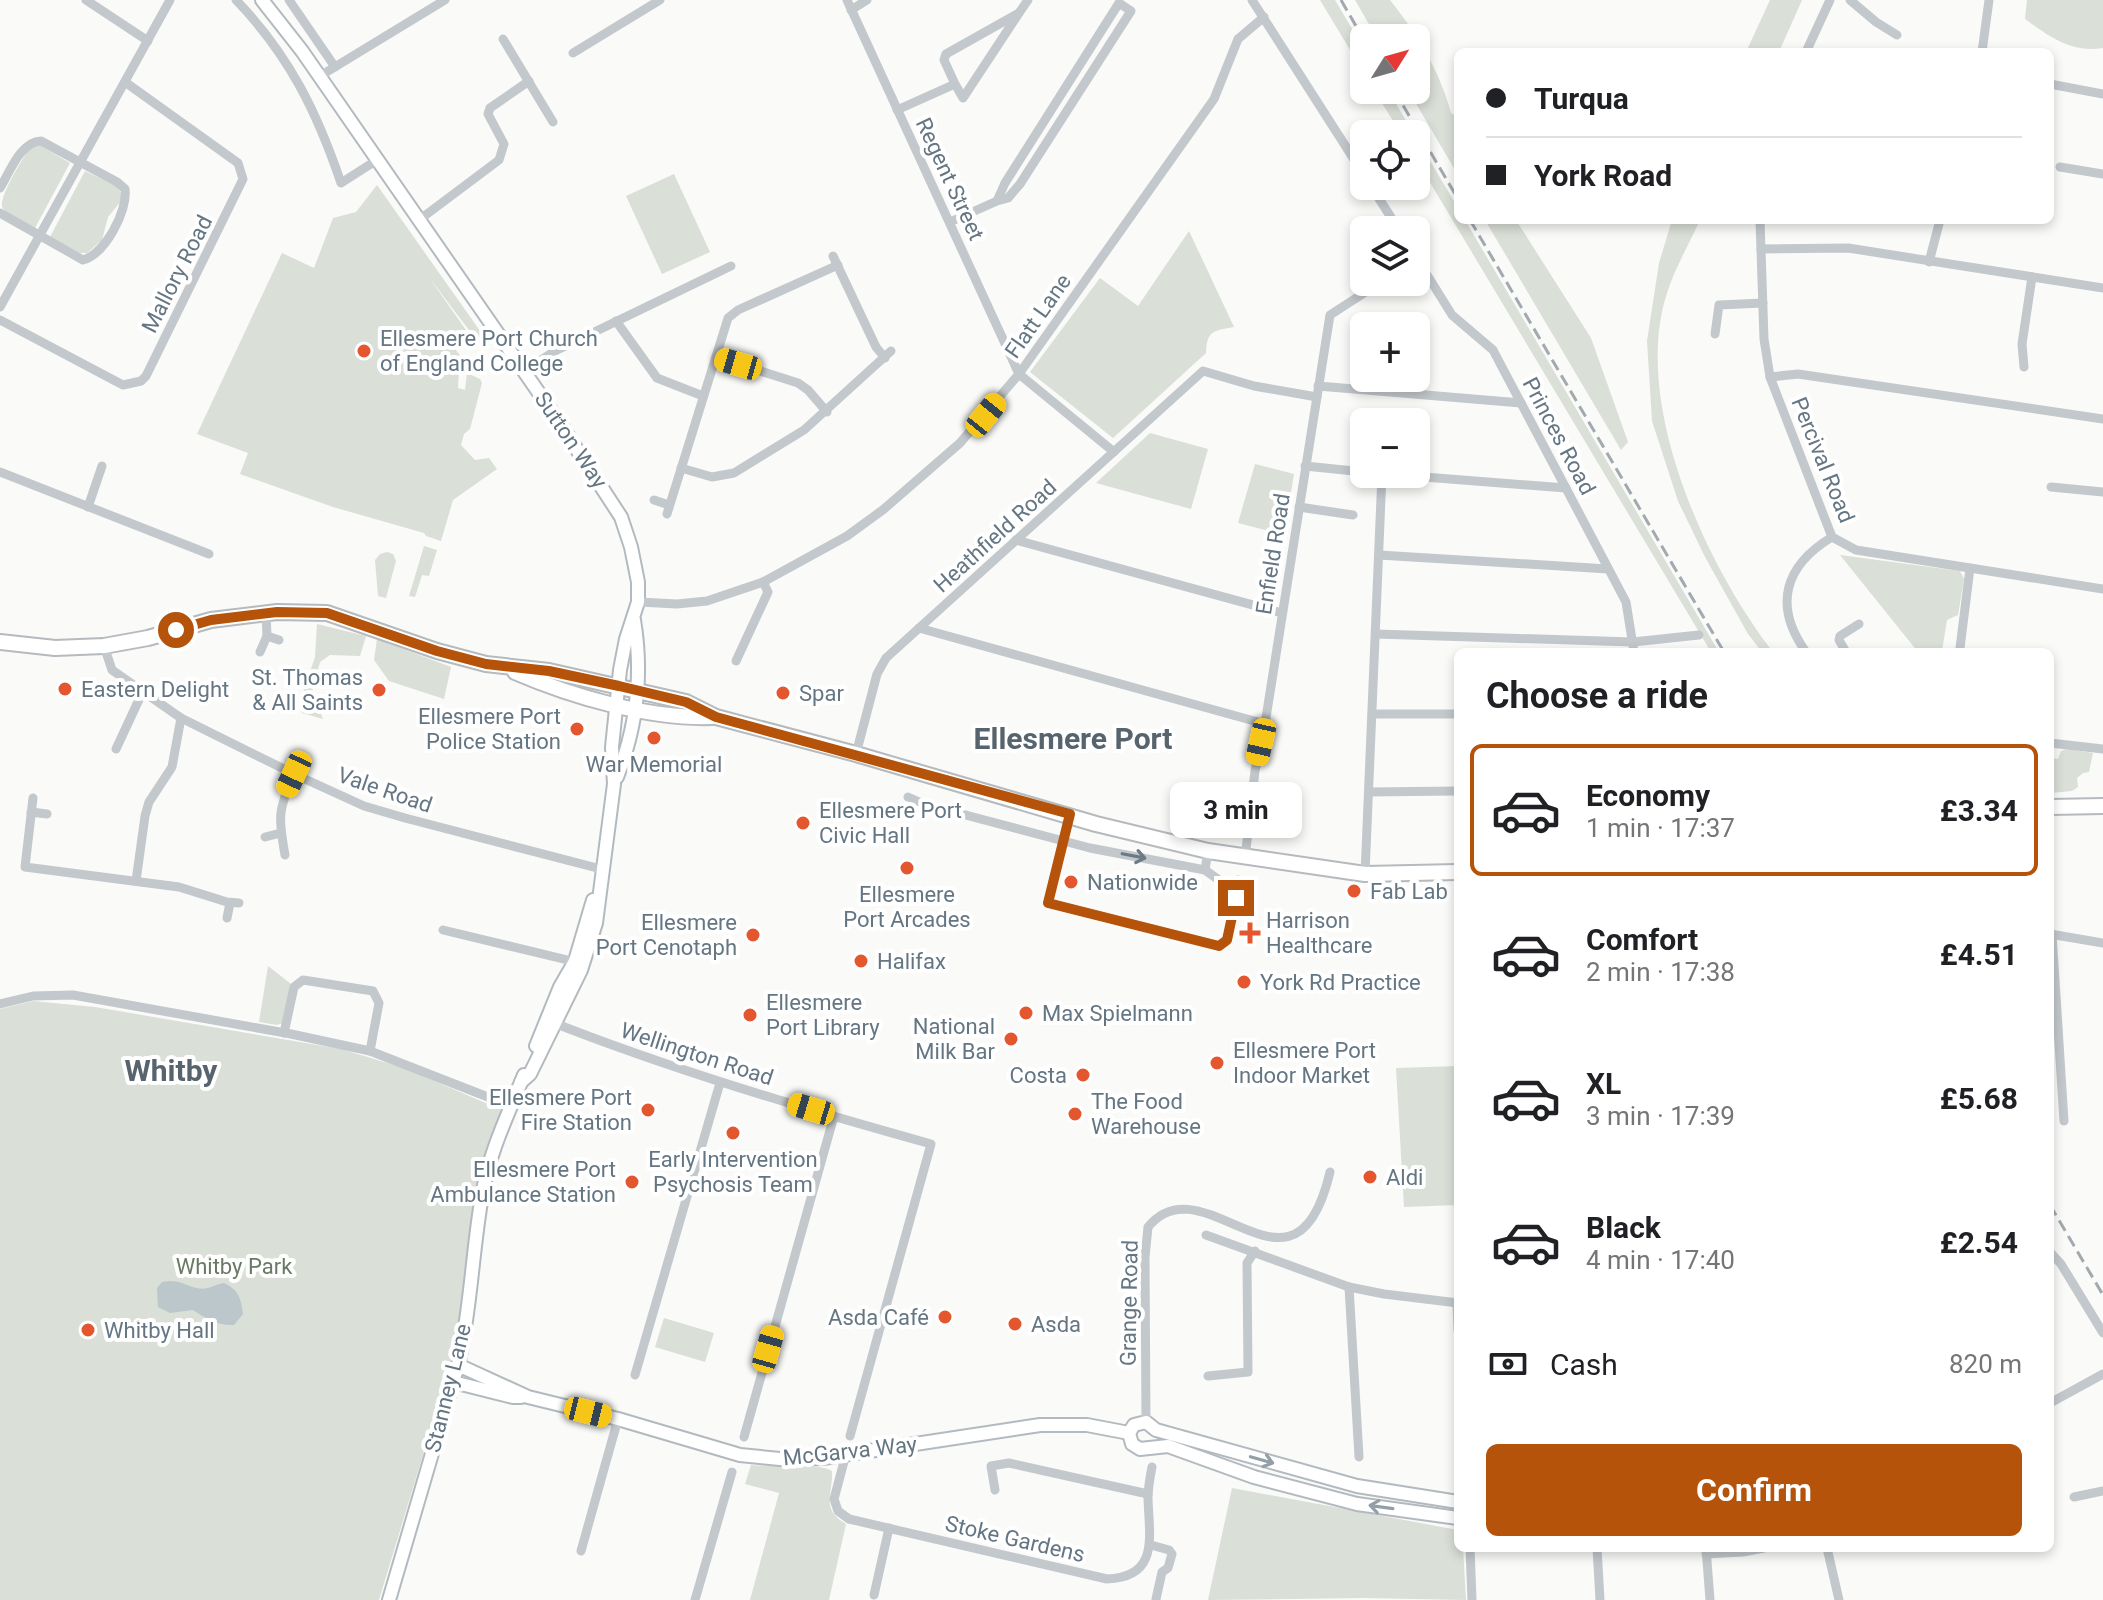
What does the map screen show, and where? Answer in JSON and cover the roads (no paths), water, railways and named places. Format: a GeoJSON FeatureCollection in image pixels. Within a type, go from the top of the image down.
{"type":"FeatureCollection","features":[{"type":"Feature","properties":{"kind":"main road","name":"Sutton Way"},"geometry":{"type":"LineString","coordinates":[[262,0],[320,76],[621,517],[636,570],[638,602],[626,639],[619,686]]}},
{"type":"Feature","properties":{"kind":"main road"},"geometry":{"type":"LineString","coordinates":[[0,642],[55,648],[104,646],[148,638],[211,620],[266,613],[327,613],[437,651],[502,666],[549,671],[686,702],[716,717],[1070,814],[1096,824],[1208,851],[1365,874],[1454,872]]}},
{"type":"Feature","properties":{"kind":"main road","name":"Sutton Way"},"geometry":{"type":"LineString","coordinates":[[634,620],[639,691]]}},
{"type":"Feature","properties":{"kind":"main road"},"geometry":{"type":"LineString","coordinates":[[502,666],[550,687],[617,705],[685,718],[716,717]]}},
{"type":"Feature","properties":{"kind":"main road","name":"Stanney Lane"},"geometry":{"type":"LineString","coordinates":[[389,1600],[465,1335],[482,1194],[489,1162],[521,1082],[551,1022],[560,987],[579,962],[596,923],[614,784],[612,747],[619,686]]}},
{"type":"Feature","properties":{"kind":"main road","name":"Stanney Lane"},"geometry":{"type":"LineString","coordinates":[[614,784],[628,749],[639,691]]}},
{"type":"Feature","properties":{"kind":"main road"},"geometry":{"type":"LineString","coordinates":[[2054,807],[2103,806]]}},
{"type":"Feature","properties":{"kind":"main road","name":"Stanney Lane"},"geometry":{"type":"LineString","coordinates":[[579,962],[601,869]]}},
{"type":"Feature","properties":{"kind":"main road","name":"McGarva Way"},"geometry":{"type":"LineString","coordinates":[[458,1365],[528,1397],[618,1419],[740,1455],[780,1459],[823,1458],[1040,1425],[1087,1425],[1129,1433]]}},
{"type":"Feature","properties":{"kind":"main road","name":"McGarva Way"},"geometry":{"type":"LineString","coordinates":[[453,1382],[513,1397],[528,1397]]}},
{"type":"Feature","properties":{"kind":"main road"},"geometry":{"type":"LineString","coordinates":[[1454,1501],[1357,1486],[1151,1426],[1134,1425],[1129,1433],[1135,1447],[1168,1446],[1254,1477],[1357,1504],[1454,1517]]}},
{"type":"Feature","properties":{"kind":"main road"},"geometry":{"type":"LineString","coordinates":[[1149,1448],[1155,1442],[1151,1426]]}},
{"type":"Feature","properties":{"kind":"street"},"geometry":{"type":"LineString","coordinates":[[86,0],[148,41]]}},
{"type":"Feature","properties":{"kind":"street"},"geometry":{"type":"LineString","coordinates":[[0,307],[170,0]]}},
{"type":"Feature","properties":{"kind":"street"},"geometry":{"type":"LineString","coordinates":[[236,0],[274,45],[305,93],[317,116],[341,183],[377,160]]}},
{"type":"Feature","properties":{"kind":"street"},"geometry":{"type":"LineString","coordinates":[[289,0],[335,67]]}},
{"type":"Feature","properties":{"kind":"street"},"geometry":{"type":"LineString","coordinates":[[573,53],[660,0]]}},
{"type":"Feature","properties":{"kind":"street"},"geometry":{"type":"LineString","coordinates":[[849,5],[867,0]]}},
{"type":"Feature","properties":{"kind":"street"},"geometry":{"type":"LineString","coordinates":[[1019,13],[946,54],[944,60],[963,98],[1028,0]]}},
{"type":"Feature","properties":{"kind":"street"},"geometry":{"type":"LineString","coordinates":[[1252,0],[1350,153]]}},
{"type":"Feature","properties":{"kind":"street"},"geometry":{"type":"LineString","coordinates":[[1808,48],[1830,0]]}},
{"type":"Feature","properties":{"kind":"street"},"geometry":{"type":"LineString","coordinates":[[1850,0],[1894,33],[1898,20]]}},
{"type":"Feature","properties":{"kind":"street"},"geometry":{"type":"LineString","coordinates":[[1983,48],[1989,0]]}},
{"type":"Feature","properties":{"kind":"street"},"geometry":{"type":"LineString","coordinates":[[320,76],[441,1]]}},
{"type":"Feature","properties":{"kind":"street"},"geometry":{"type":"LineString","coordinates":[[950,222],[1008,198],[1020,184],[1131,11],[1119,3],[1005,183],[997,201]]}},
{"type":"Feature","properties":{"kind":"street","name":"Regent Street"},"geometry":{"type":"LineString","coordinates":[[849,5],[1019,374]]}},
{"type":"Feature","properties":{"kind":"street","name":"Flatt Lane"},"geometry":{"type":"LineString","coordinates":[[638,602],[677,604],[707,601],[763,582],[835,544],[884,509],[960,443],[1019,374],[1214,99],[1238,39],[1264,17]]}},
{"type":"Feature","properties":{"kind":"street"},"geometry":{"type":"LineString","coordinates":[[503,39],[553,122]]}},
{"type":"Feature","properties":{"kind":"street"},"geometry":{"type":"LineString","coordinates":[[419,220],[499,160],[504,144],[488,114],[490,108],[529,81]]}},
{"type":"Feature","properties":{"kind":"street","name":"Mallory Road"},"geometry":{"type":"LineString","coordinates":[[0,320],[123,385],[141,381],[146,376],[243,179],[238,163],[125,82]]}},
{"type":"Feature","properties":{"kind":"street"},"geometry":{"type":"LineString","coordinates":[[897,110],[955,84]]}},
{"type":"Feature","properties":{"kind":"street"},"geometry":{"type":"LineString","coordinates":[[2054,85],[2103,94]]}},
{"type":"Feature","properties":{"kind":"street"},"geometry":{"type":"LineString","coordinates":[[1064,90],[1076,97]]}},
{"type":"Feature","properties":{"kind":"street"},"geometry":{"type":"LineString","coordinates":[[0,188],[24,148],[32,141],[41,141],[125,189],[126,198],[123,210],[97,254],[83,260],[0,213]]}},
{"type":"Feature","properties":{"kind":"street"},"geometry":{"type":"LineString","coordinates":[[2060,167],[2103,174]]}},
{"type":"Feature","properties":{"kind":"street","name":"Percival Road"},"geometry":{"type":"LineString","coordinates":[[1760,224],[1764,339],[1770,377],[1832,537],[1856,550],[2103,589]]}},
{"type":"Feature","properties":{"kind":"street"},"geometry":{"type":"LineString","coordinates":[[1929,262],[1939,224]]}},
{"type":"Feature","properties":{"kind":"street"},"geometry":{"type":"LineString","coordinates":[[1761,249],[1848,248],[2103,288]]}},
{"type":"Feature","properties":{"kind":"street"},"geometry":{"type":"LineString","coordinates":[[654,500],[668,510],[726,322],[733,314],[835,260],[876,347],[888,355],[804,430],[734,473],[712,477],[681,468]]}},
{"type":"Feature","properties":{"kind":"street"},"geometry":{"type":"LineString","coordinates":[[524,371],[555,351],[731,266]]}},
{"type":"Feature","properties":{"kind":"street"},"geometry":{"type":"LineString","coordinates":[[2024,367],[2022,344],[2032,277]]}},
{"type":"Feature","properties":{"kind":"street","name":"Princes Road"},"geometry":{"type":"LineString","coordinates":[[1430,280],[1452,315],[1493,350],[1626,602],[1633,647]]}},
{"type":"Feature","properties":{"kind":"street","name":"Enfield Road"},"geometry":{"type":"LineString","coordinates":[[1245,858],[1255,771],[1330,315],[1359,296]]}},
{"type":"Feature","properties":{"kind":"street"},"geometry":{"type":"LineString","coordinates":[[1715,334],[1719,305],[1763,303]]}},
{"type":"Feature","properties":{"kind":"street"},"geometry":{"type":"LineString","coordinates":[[616,321],[657,378],[703,396]]}},
{"type":"Feature","properties":{"kind":"street"},"geometry":{"type":"LineString","coordinates":[[716,357],[798,383],[827,412]]}},
{"type":"Feature","properties":{"kind":"street","name":"Heathfield Road"},"geometry":{"type":"LineString","coordinates":[[856,754],[877,674],[886,658],[1203,371],[1254,386],[1317,391]]}},
{"type":"Feature","properties":{"kind":"street"},"geometry":{"type":"LineString","coordinates":[[1019,374],[1114,452]]}},
{"type":"Feature","properties":{"kind":"street"},"geometry":{"type":"LineString","coordinates":[[1770,377],[1798,374],[2103,419]]}},
{"type":"Feature","properties":{"kind":"street"},"geometry":{"type":"LineString","coordinates":[[1317,391],[1521,403]]}},
{"type":"Feature","properties":{"kind":"street"},"geometry":{"type":"LineString","coordinates":[[88,507],[102,466]]}},
{"type":"Feature","properties":{"kind":"street"},"geometry":{"type":"LineString","coordinates":[[1305,466],[1350,471]]}},
{"type":"Feature","properties":{"kind":"street"},"geometry":{"type":"LineString","coordinates":[[0,472],[209,554]]}},
{"type":"Feature","properties":{"kind":"street"},"geometry":{"type":"LineString","coordinates":[[1430,478],[1566,488]]}},
{"type":"Feature","properties":{"kind":"street"},"geometry":{"type":"LineString","coordinates":[[2051,487],[2103,492]]}},
{"type":"Feature","properties":{"kind":"street"},"geometry":{"type":"LineString","coordinates":[[1365,874],[1383,488]]}},
{"type":"Feature","properties":{"kind":"street"},"geometry":{"type":"LineString","coordinates":[[1299,507],[1353,515]]}},
{"type":"Feature","properties":{"kind":"street"},"geometry":{"type":"LineString","coordinates":[[1803,648],[1788,616],[1785,601],[1790,581],[1806,556],[1832,537]]}},
{"type":"Feature","properties":{"kind":"street"},"geometry":{"type":"LineString","coordinates":[[1016,540],[1282,613]]}},
{"type":"Feature","properties":{"kind":"street"},"geometry":{"type":"LineString","coordinates":[[1379,555],[1608,569]]}},
{"type":"Feature","properties":{"kind":"street"},"geometry":{"type":"LineString","coordinates":[[1960,648],[1970,568]]}},
{"type":"Feature","properties":{"kind":"street"},"geometry":{"type":"LineString","coordinates":[[736,661],[768,592],[763,582]]}},
{"type":"Feature","properties":{"kind":"street"},"geometry":{"type":"LineString","coordinates":[[260,652],[267,636],[266,613]]}},
{"type":"Feature","properties":{"kind":"street"},"geometry":{"type":"LineString","coordinates":[[1844,648],[1840,636],[1859,624]]}},
{"type":"Feature","properties":{"kind":"street"},"geometry":{"type":"LineString","coordinates":[[919,628],[1265,724]]}},
{"type":"Feature","properties":{"kind":"street"},"geometry":{"type":"LineString","coordinates":[[1376,634],[1633,647],[1699,635]]}},
{"type":"Feature","properties":{"kind":"street"},"geometry":{"type":"LineString","coordinates":[[267,636],[279,640]]}},
{"type":"Feature","properties":{"kind":"street","name":"Vale Road"},"geometry":{"type":"LineString","coordinates":[[104,646],[112,670],[181,718],[364,806],[601,869]]}},
{"type":"Feature","properties":{"kind":"street"},"geometry":{"type":"LineString","coordinates":[[116,749],[143,691]]}},
{"type":"Feature","properties":{"kind":"street"},"geometry":{"type":"LineString","coordinates":[[1372,714],[1454,714]]}},
{"type":"Feature","properties":{"kind":"street"},"geometry":{"type":"LineString","coordinates":[[136,881],[145,816],[149,802],[172,767],[181,718]]}},
{"type":"Feature","properties":{"kind":"street"},"geometry":{"type":"LineString","coordinates":[[2054,743],[2103,749]]}},
{"type":"Feature","properties":{"kind":"street"},"geometry":{"type":"LineString","coordinates":[[285,855],[279,820],[281,802],[294,774]]}},
{"type":"Feature","properties":{"kind":"street"},"geometry":{"type":"LineString","coordinates":[[1369,792],[1454,791]]}},
{"type":"Feature","properties":{"kind":"street"},"geometry":{"type":"LineString","coordinates":[[908,797],[924,804],[1090,848],[1205,870],[1230,888],[1236,898]]}},
{"type":"Feature","properties":{"kind":"street"},"geometry":{"type":"LineString","coordinates":[[33,798],[25,867],[179,887],[235,903],[227,918]]}},
{"type":"Feature","properties":{"kind":"street"},"geometry":{"type":"LineString","coordinates":[[31,812],[47,814]]}},
{"type":"Feature","properties":{"kind":"street"},"geometry":{"type":"LineString","coordinates":[[1070,814],[1048,903],[1219,946],[1227,940],[1238,880]]}},
{"type":"Feature","properties":{"kind":"street"},"geometry":{"type":"LineString","coordinates":[[265,837],[281,833]]}},
{"type":"Feature","properties":{"kind":"street"},"geometry":{"type":"LineString","coordinates":[[1205,870],[1208,851]]}},
{"type":"Feature","properties":{"kind":"street"},"geometry":{"type":"LineString","coordinates":[[443,930],[579,962]]}},
{"type":"Feature","properties":{"kind":"street"},"geometry":{"type":"LineString","coordinates":[[2054,935],[2103,943]]}},
{"type":"Feature","properties":{"kind":"street"},"geometry":{"type":"LineString","coordinates":[[2054,977],[2064,1121]]}},
{"type":"Feature","properties":{"kind":"street"},"geometry":{"type":"LineString","coordinates":[[284,1033],[294,987],[303,980],[373,991],[379,1003],[370,1051]]}},
{"type":"Feature","properties":{"kind":"street"},"geometry":{"type":"LineString","coordinates":[[0,1004],[33,996],[73,995],[284,1033],[370,1051],[511,1106]]}},
{"type":"Feature","properties":{"kind":"street","name":"Wellington Road"},"geometry":{"type":"LineString","coordinates":[[551,1022],[720,1083],[931,1144],[850,1436]]}},
{"type":"Feature","properties":{"kind":"street"},"geometry":{"type":"LineString","coordinates":[[635,1375],[720,1083]]}},
{"type":"Feature","properties":{"kind":"street"},"geometry":{"type":"LineString","coordinates":[[744,1437],[834,1116]]}},
{"type":"Feature","properties":{"kind":"street","name":"Grange Road"},"geometry":{"type":"LineString","coordinates":[[1151,1426],[1145,1257],[1148,1227],[1162,1213],[1182,1207],[1263,1235],[1280,1238],[1294,1235],[1312,1223],[1324,1198],[1330,1172]]}},
{"type":"Feature","properties":{"kind":"street"},"geometry":{"type":"LineString","coordinates":[[1206,1235],[1349,1287],[1454,1303]]}},
{"type":"Feature","properties":{"kind":"street"},"geometry":{"type":"LineString","coordinates":[[1208,1376],[1248,1372],[1247,1263],[1255,1251]]}},
{"type":"Feature","properties":{"kind":"street"},"geometry":{"type":"LineString","coordinates":[[2054,1256],[2103,1333]]}},
{"type":"Feature","properties":{"kind":"street"},"geometry":{"type":"LineString","coordinates":[[1349,1287],[1359,1457]]}},
{"type":"Feature","properties":{"kind":"street"},"geometry":{"type":"LineString","coordinates":[[2054,1401],[2103,1374]]}},
{"type":"Feature","properties":{"kind":"street"},"geometry":{"type":"LineString","coordinates":[[581,1551],[618,1419]]}},
{"type":"Feature","properties":{"kind":"street","name":"Stoke Gardens"},"geometry":{"type":"LineString","coordinates":[[846,1454],[834,1499],[838,1511],[849,1519],[1107,1579],[1135,1573],[1151,1545]]}},
{"type":"Feature","properties":{"kind":"street"},"geometry":{"type":"LineString","coordinates":[[995,1490],[991,1466],[1009,1463],[1148,1494]]}},
{"type":"Feature","properties":{"kind":"street"},"geometry":{"type":"LineString","coordinates":[[1152,1467],[1148,1494],[1151,1545],[1169,1550],[1172,1554],[1168,1568],[1162,1572],[1156,1599]]}},
{"type":"Feature","properties":{"kind":"street"},"geometry":{"type":"LineString","coordinates":[[695,1600],[732,1472]]}},
{"type":"Feature","properties":{"kind":"street"},"geometry":{"type":"LineString","coordinates":[[2074,1497],[2103,1491]]}},
{"type":"Feature","properties":{"kind":"street"},"geometry":{"type":"LineString","coordinates":[[874,1595],[889,1528]]}},
{"type":"Feature","properties":{"kind":"street"},"geometry":{"type":"LineString","coordinates":[[1470,1552],[1472,1600]]}},
{"type":"Feature","properties":{"kind":"street"},"geometry":{"type":"LineString","coordinates":[[1597,1552],[1600,1600]]}},
{"type":"Feature","properties":{"kind":"street"},"geometry":{"type":"LineString","coordinates":[[1706,1552],[1710,1600]]}},
{"type":"Feature","properties":{"kind":"street"},"geometry":{"type":"LineString","coordinates":[[1828,1552],[1839,1600]]}},
{"type":"Feature","properties":{"kind":"railway"},"geometry":{"type":"LineString","coordinates":[[1341,0],[1355,24]]}},
{"type":"Feature","properties":{"kind":"railway"},"geometry":{"type":"LineString","coordinates":[[1402,104],[1454,192]]}},
{"type":"Feature","properties":{"kind":"railway"},"geometry":{"type":"LineString","coordinates":[[1472,224],[1722,648]]}},
{"type":"Feature","properties":{"kind":"railway"},"geometry":{"type":"LineString","coordinates":[[2054,1212],[2103,1295]]}},
{"type":"Feature","properties":{"kind":"place","name":"Ellesmere Port Church of England College"},"geometry":{"type":"Point","coordinates":[364,351]}},
{"type":"Feature","properties":{"kind":"place","name":"Eastern Delight"},"geometry":{"type":"Point","coordinates":[65,689]}},
{"type":"Feature","properties":{"kind":"place","name":"St. Thomas & All Saints"},"geometry":{"type":"Point","coordinates":[379,690]}},
{"type":"Feature","properties":{"kind":"place","name":"Spar"},"geometry":{"type":"Point","coordinates":[783,693]}},
{"type":"Feature","properties":{"kind":"place","name":"Ellesmere Port Police Station"},"geometry":{"type":"Point","coordinates":[577,729]}},
{"type":"Feature","properties":{"kind":"place","name":"War Memorial"},"geometry":{"type":"Point","coordinates":[654,738]}},
{"type":"Feature","properties":{"kind":"place","name":"Ellesmere Port Civic Hall"},"geometry":{"type":"Point","coordinates":[803,823]}},
{"type":"Feature","properties":{"kind":"place","name":"Ellesmere Port Arcades"},"geometry":{"type":"Point","coordinates":[907,868]}},
{"type":"Feature","properties":{"kind":"place","name":"Nationwide"},"geometry":{"type":"Point","coordinates":[1071,882]}},
{"type":"Feature","properties":{"kind":"place","name":"Fab Lab"},"geometry":{"type":"Point","coordinates":[1354,891]}},
{"type":"Feature","properties":{"kind":"place","name":"Harrison Healthcare"},"geometry":{"type":"Point","coordinates":[1250,933]}},
{"type":"Feature","properties":{"kind":"place","name":"Ellesmere Port Cenotaph"},"geometry":{"type":"Point","coordinates":[753,935]}},
{"type":"Feature","properties":{"kind":"place","name":"Halifax"},"geometry":{"type":"Point","coordinates":[861,961]}},
{"type":"Feature","properties":{"kind":"place","name":"York Rd Practice"},"geometry":{"type":"Point","coordinates":[1244,982]}},
{"type":"Feature","properties":{"kind":"place","name":"Max Spielmann"},"geometry":{"type":"Point","coordinates":[1026,1013]}},
{"type":"Feature","properties":{"kind":"place","name":"Ellesmere Port Library"},"geometry":{"type":"Point","coordinates":[750,1015]}},
{"type":"Feature","properties":{"kind":"place","name":"National Milk Bar"},"geometry":{"type":"Point","coordinates":[1011,1039]}},
{"type":"Feature","properties":{"kind":"place","name":"Ellesmere Port Indoor Market"},"geometry":{"type":"Point","coordinates":[1217,1063]}},
{"type":"Feature","properties":{"kind":"place","name":"Costa"},"geometry":{"type":"Point","coordinates":[1083,1075]}},
{"type":"Feature","properties":{"kind":"place","name":"Ellesmere Port Fire Station"},"geometry":{"type":"Point","coordinates":[648,1110]}},
{"type":"Feature","properties":{"kind":"place","name":"The Food Warehouse"},"geometry":{"type":"Point","coordinates":[1075,1114]}},
{"type":"Feature","properties":{"kind":"place","name":"Early Intervention Psychosis Team"},"geometry":{"type":"Point","coordinates":[733,1133]}},
{"type":"Feature","properties":{"kind":"place","name":"Aldi"},"geometry":{"type":"Point","coordinates":[1370,1177]}},
{"type":"Feature","properties":{"kind":"place","name":"Ellesmere Port Ambulance Station"},"geometry":{"type":"Point","coordinates":[632,1182]}},
{"type":"Feature","properties":{"kind":"place","name":"Asda Café"},"geometry":{"type":"Point","coordinates":[945,1317]}},
{"type":"Feature","properties":{"kind":"place","name":"Asda"},"geometry":{"type":"Point","coordinates":[1015,1324]}},
{"type":"Feature","properties":{"kind":"place","name":"Whitby Hall"},"geometry":{"type":"Point","coordinates":[88,1330]}},
{"type":"Feature","properties":{"kind":"district","name":"Ellesmere Port"},"geometry":{"type":"Point","coordinates":[1073,738]}},
{"type":"Feature","properties":{"kind":"district","name":"Whitby"},"geometry":{"type":"Point","coordinates":[171,1070]}},
{"type":"Feature","properties":{"kind":"park label","name":"Whitby Park"},"geometry":{"type":"Point","coordinates":[234,1266]}}]}
